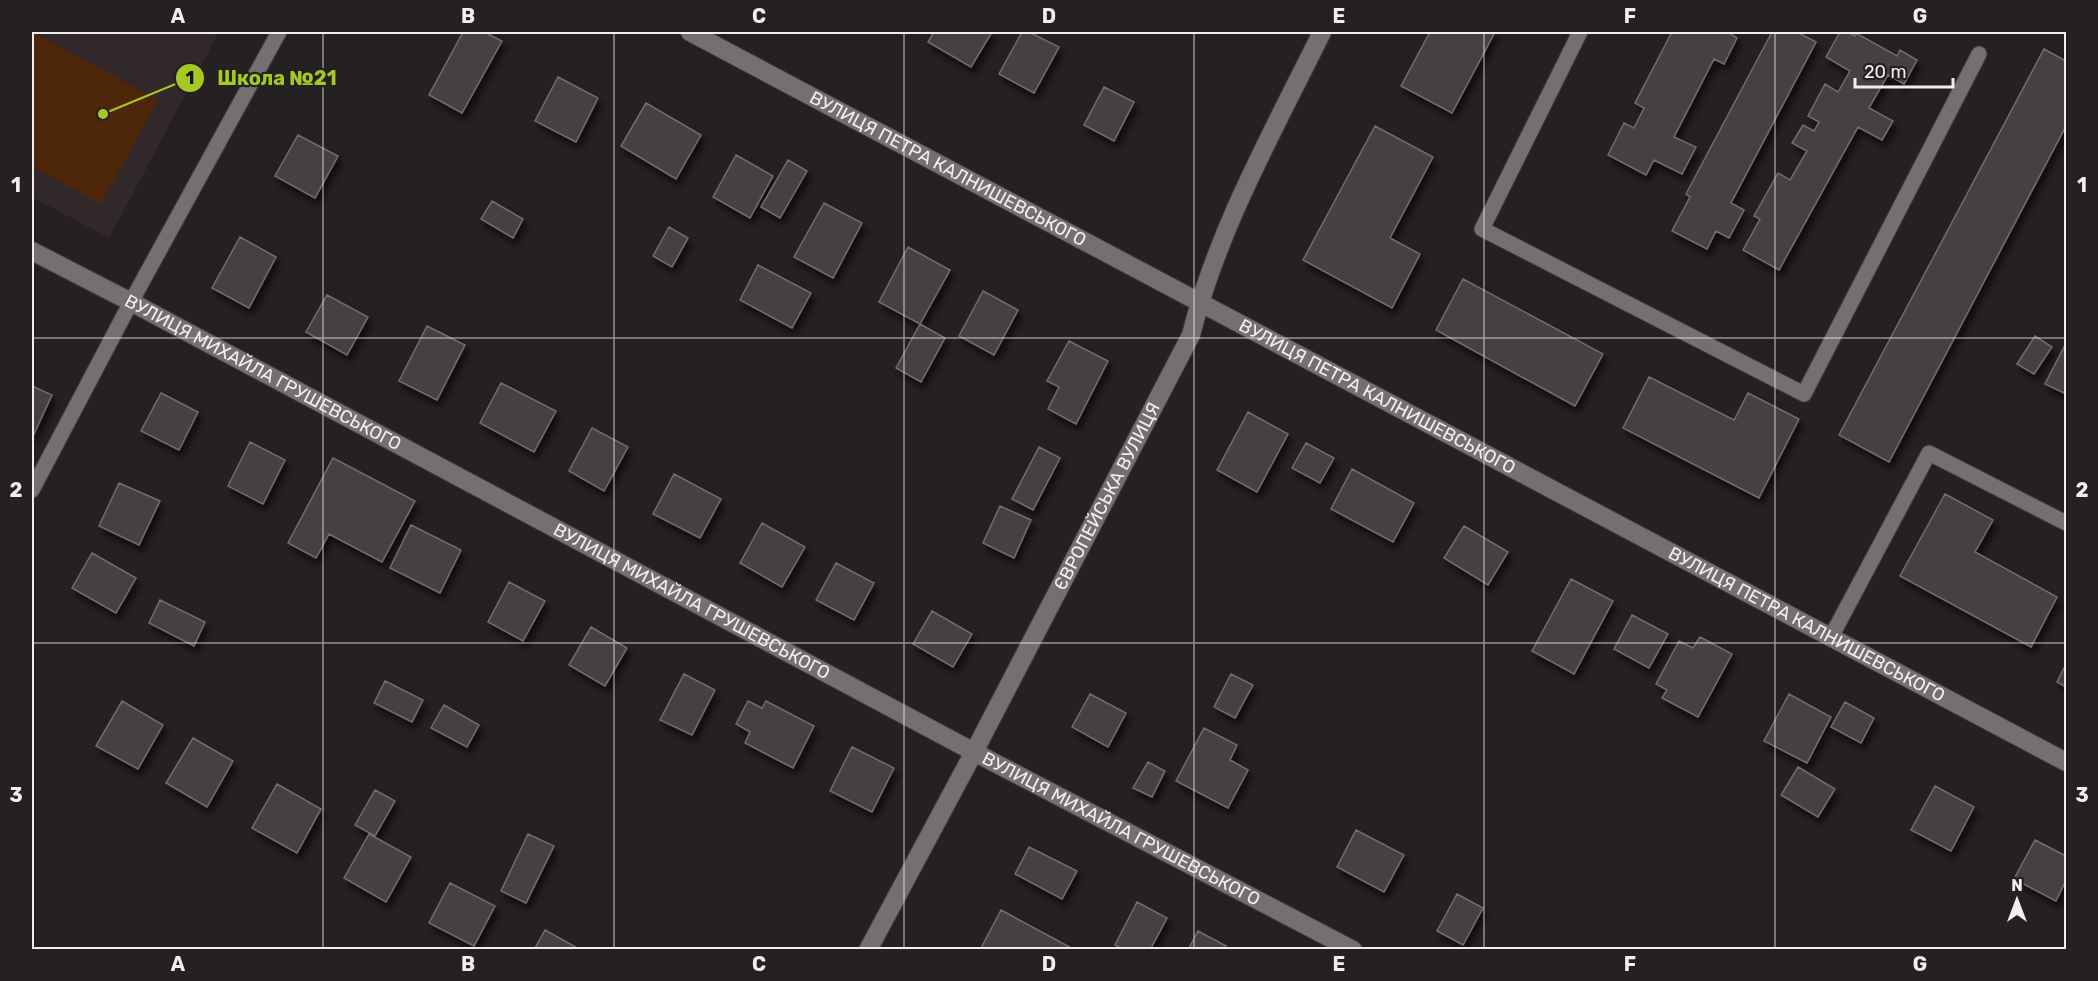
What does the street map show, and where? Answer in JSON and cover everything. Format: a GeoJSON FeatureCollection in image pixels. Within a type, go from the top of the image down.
{"type":"FeatureCollection","features":[{"type":"Feature","properties":{"kind":"street","name":"ВУЛИЦЯ ПЕТРА КАЛНИШЕВСЬКОГО"},"geometry":{"type":"LineString","coordinates":[[690,32],[2067,762]]}},
{"type":"Feature","properties":{"kind":"street","name":"ЄВРОПЕЙСЬКА ВУЛИЦЯ"},"geometry":{"type":"LineString","coordinates":[[868,950],[1191,335],[1200,302],[1232,217],[1322,32]]}},
{"type":"Feature","properties":{"kind":"street","name":"ВУЛИЦЯ МИХАЙЛА ГРУШЕВСЬКОГО"},"geometry":{"type":"LineString","coordinates":[[32,252],[131,302],[974,752],[1353,950]]}},
{"type":"Feature","properties":{"kind":"lane"},"geometry":{"type":"LineString","coordinates":[[32,490],[131,302],[279,32]]}},
{"type":"Feature","properties":{"kind":"lane"},"geometry":{"type":"LineString","coordinates":[[1580,32],[1482,229],[1804,394],[1979,54]]}},
{"type":"Feature","properties":{"kind":"lane"},"geometry":{"type":"LineString","coordinates":[[1831,637],[1929,453],[2067,523]]}},
{"type":"Feature","properties":{"kind":"shaded area"},"geometry":{"type":"Polygon","coordinates":[[[32,32],[219,32],[109,238],[32,197],[32,32]]]}},
{"type":"Feature","properties":{"kind":"shaded area"},"geometry":{"type":"Polygon","coordinates":[[[32,32],[158,100],[101,204],[32,167],[32,32]]]}},
{"type":"Feature","properties":{"kind":"building"},"geometry":{"type":"Polygon","coordinates":[[[463,32],[484,32],[502,41],[462,113],[429,95],[463,32]]]}},
{"type":"Feature","properties":{"kind":"building"},"geometry":{"type":"Polygon","coordinates":[[[934,32],[992,32],[971,67],[928,42],[934,32]]]}},
{"type":"Feature","properties":{"kind":"building"},"geometry":{"type":"Polygon","coordinates":[[[1022,32],[1029,32],[1059,47],[1034,93],[999,74],[1022,32]]]}},
{"type":"Feature","properties":{"kind":"building"},"geometry":{"type":"Polygon","coordinates":[[[1430,32],[1495,32],[1452,113],[1401,86],[1430,32]]]}},
{"type":"Feature","properties":{"kind":"building"},"geometry":{"type":"Polygon","coordinates":[[[1672,32],[1728,32],[1737,38],[1724,64],[1714,59],[1674,137],[1696,147],[1682,174],[1654,160],[1646,175],[1608,155],[1624,123],[1634,128],[1644,108],[1635,103],[1672,32]]]}},
{"type":"Feature","properties":{"kind":"building"},"geometry":{"type":"Polygon","coordinates":[[[1772,32],[1797,32],[1816,42],[1731,203],[1744,210],[1729,238],[1716,231],[1707,249],[1672,231],[1690,197],[1686,194],[1772,32]]]}},
{"type":"Feature","properties":{"kind":"building"},"geometry":{"type":"Polygon","coordinates":[[[1840,32],[1847,32],[1855,36],[1856,33],[1897,56],[1900,50],[1917,60],[1904,84],[1888,75],[1869,108],[1893,121],[1882,140],[1858,127],[1779,270],[1743,250],[1760,219],[1754,216],[1778,173],[1790,180],[1807,151],[1792,143],[1803,125],[1814,131],[1819,122],[1808,116],[1825,84],[1838,92],[1850,71],[1826,57],[1840,32]]]}},
{"type":"Feature","properties":{"kind":"building"},"geometry":{"type":"Polygon","coordinates":[[[2044,49],[2066,61],[2066,126],[1889,462],[1839,435],[2044,49]]]}},
{"type":"Feature","properties":{"kind":"building"},"geometry":{"type":"Polygon","coordinates":[[[558,77],[598,98],[576,142],[535,121],[558,77]]]}},
{"type":"Feature","properties":{"kind":"building"},"geometry":{"type":"Polygon","coordinates":[[[1104,87],[1134,102],[1114,141],[1084,125],[1104,87]]]}},
{"type":"Feature","properties":{"kind":"building"},"geometry":{"type":"Polygon","coordinates":[[[646,103],[701,135],[676,179],[621,146],[646,103]]]}},
{"type":"Feature","properties":{"kind":"building"},"geometry":{"type":"Polygon","coordinates":[[[1375,126],[1433,157],[1390,238],[1420,254],[1392,308],[1303,260],[1375,126]]]}},
{"type":"Feature","properties":{"kind":"building"},"geometry":{"type":"Polygon","coordinates":[[[298,135],[338,156],[315,198],[275,176],[298,135]]]}},
{"type":"Feature","properties":{"kind":"building"},"geometry":{"type":"Polygon","coordinates":[[[736,155],[773,176],[750,218],[713,197],[736,155]]]}},
{"type":"Feature","properties":{"kind":"building"},"geometry":{"type":"Polygon","coordinates":[[[788,160],[807,171],[780,218],[761,207],[788,160]]]}},
{"type":"Feature","properties":{"kind":"building"},"geometry":{"type":"Polygon","coordinates":[[[492,201],[523,219],[513,238],[481,219],[492,201]]]}},
{"type":"Feature","properties":{"kind":"building"},"geometry":{"type":"Polygon","coordinates":[[[824,203],[862,223],[833,278],[794,257],[824,203]]]}},
{"type":"Feature","properties":{"kind":"building"},"geometry":{"type":"Polygon","coordinates":[[[669,227],[688,238],[672,267],[653,256],[669,227]]]}},
{"type":"Feature","properties":{"kind":"building"},"geometry":{"type":"Polygon","coordinates":[[[240,237],[276,257],[249,308],[212,288],[240,237]]]}},
{"type":"Feature","properties":{"kind":"building"},"geometry":{"type":"Polygon","coordinates":[[[908,247],[950,270],[920,324],[879,302],[908,247]]]}},
{"type":"Feature","properties":{"kind":"building"},"geometry":{"type":"Polygon","coordinates":[[[758,265],[811,293],[792,328],[740,300],[758,265]]]}},
{"type":"Feature","properties":{"kind":"building"},"geometry":{"type":"Polygon","coordinates":[[[1463,279],[1603,354],[1575,406],[1436,330],[1463,279]]]}},
{"type":"Feature","properties":{"kind":"building"},"geometry":{"type":"Polygon","coordinates":[[[983,291],[1018,310],[994,355],[959,336],[983,291]]]}},
{"type":"Feature","properties":{"kind":"building"},"geometry":{"type":"Polygon","coordinates":[[[327,295],[368,317],[347,355],[306,332],[327,295]]]}},
{"type":"Feature","properties":{"kind":"building"},"geometry":{"type":"Polygon","coordinates":[[[920,324],[945,338],[921,382],[896,368],[920,324]]]}},
{"type":"Feature","properties":{"kind":"building"},"geometry":{"type":"Polygon","coordinates":[[[427,326],[465,345],[437,400],[399,381],[427,326]]]}},
{"type":"Feature","properties":{"kind":"building"},"geometry":{"type":"Polygon","coordinates":[[[2035,336],[2052,347],[2034,374],[2017,364],[2035,336]]]}},
{"type":"Feature","properties":{"kind":"building"},"geometry":{"type":"Polygon","coordinates":[[[1069,341],[1108,361],[1076,424],[1048,409],[1059,387],[1047,381],[1069,341]]]}},
{"type":"Feature","properties":{"kind":"building"},"geometry":{"type":"Polygon","coordinates":[[[2066,343],[2066,394],[2045,384],[2066,343]]]}},
{"type":"Feature","properties":{"kind":"building"},"geometry":{"type":"Polygon","coordinates":[[[1649,377],[1734,420],[1748,393],[1799,419],[1759,498],[1623,428],[1649,377]]]}},
{"type":"Feature","properties":{"kind":"building"},"geometry":{"type":"Polygon","coordinates":[[[501,383],[556,411],[534,452],[480,423],[501,383]]]}},
{"type":"Feature","properties":{"kind":"building"},"geometry":{"type":"Polygon","coordinates":[[[32,386],[52,395],[34,434],[32,432],[32,386]]]}},
{"type":"Feature","properties":{"kind":"building"},"geometry":{"type":"Polygon","coordinates":[[[161,393],[198,412],[179,450],[141,431],[161,393]]]}},
{"type":"Feature","properties":{"kind":"building"},"geometry":{"type":"Polygon","coordinates":[[[1248,412],[1288,434],[1257,492],[1217,470],[1248,412]]]}},
{"type":"Feature","properties":{"kind":"building"},"geometry":{"type":"Polygon","coordinates":[[[592,428],[628,447],[604,491],[569,471],[592,428]]]}},
{"type":"Feature","properties":{"kind":"building"},"geometry":{"type":"Polygon","coordinates":[[[250,442],[285,460],[263,504],[228,486],[250,442]]]}},
{"type":"Feature","properties":{"kind":"building"},"geometry":{"type":"Polygon","coordinates":[[[1306,443],[1334,458],[1320,483],[1292,468],[1306,443]]]}},
{"type":"Feature","properties":{"kind":"building"},"geometry":{"type":"Polygon","coordinates":[[[1039,447],[1060,458],[1033,510],[1012,499],[1039,447]]]}},
{"type":"Feature","properties":{"kind":"building"},"geometry":{"type":"Polygon","coordinates":[[[333,458],[415,501],[382,562],[329,534],[316,558],[288,543],[333,458]]]}},
{"type":"Feature","properties":{"kind":"building"},"geometry":{"type":"Polygon","coordinates":[[[1352,469],[1414,503],[1393,542],[1331,509],[1352,469]]]}},
{"type":"Feature","properties":{"kind":"building"},"geometry":{"type":"Polygon","coordinates":[[[674,474],[721,499],[700,538],[653,514],[674,474]]]}},
{"type":"Feature","properties":{"kind":"building"},"geometry":{"type":"Polygon","coordinates":[[[119,483],[160,501],[139,545],[99,526],[119,483]]]}},
{"type":"Feature","properties":{"kind":"building"},"geometry":{"type":"Polygon","coordinates":[[[1945,494],[1993,520],[1975,552],[2057,597],[2031,647],[1900,576],[1945,494]]]}},
{"type":"Feature","properties":{"kind":"building"},"geometry":{"type":"Polygon","coordinates":[[[1000,506],[1031,520],[1014,558],[983,543],[1000,506]]]}},
{"type":"Feature","properties":{"kind":"building"},"geometry":{"type":"Polygon","coordinates":[[[762,523],[805,547],[782,587],[740,563],[762,523]]]}},
{"type":"Feature","properties":{"kind":"building"},"geometry":{"type":"Polygon","coordinates":[[[411,525],[461,550],[440,593],[390,568],[411,525]]]}},
{"type":"Feature","properties":{"kind":"building"},"geometry":{"type":"Polygon","coordinates":[[[1464,526],[1508,552],[1488,585],[1444,558],[1464,526]]]}},
{"type":"Feature","properties":{"kind":"building"},"geometry":{"type":"Polygon","coordinates":[[[92,553],[136,578],[116,613],[72,588],[92,553]]]}},
{"type":"Feature","properties":{"kind":"building"},"geometry":{"type":"Polygon","coordinates":[[[836,563],[874,583],[854,620],[816,600],[836,563]]]}},
{"type":"Feature","properties":{"kind":"building"},"geometry":{"type":"Polygon","coordinates":[[[1571,579],[1613,601],[1574,674],[1532,651],[1571,579]]]}},
{"type":"Feature","properties":{"kind":"building"},"geometry":{"type":"Polygon","coordinates":[[[509,582],[545,601],[523,641],[488,622],[509,582]]]}},
{"type":"Feature","properties":{"kind":"building"},"geometry":{"type":"Polygon","coordinates":[[[160,600],[205,622],[194,646],[149,623],[160,600]]]}},
{"type":"Feature","properties":{"kind":"building"},"geometry":{"type":"Polygon","coordinates":[[[932,611],[972,634],[953,667],[913,644],[932,611]]]}},
{"type":"Feature","properties":{"kind":"building"},"geometry":{"type":"Polygon","coordinates":[[[1632,615],[1668,634],[1649,668],[1614,649],[1632,615]]]}},
{"type":"Feature","properties":{"kind":"building"},"geometry":{"type":"Polygon","coordinates":[[[591,627],[627,648],[605,686],[569,665],[591,627]]]}},
{"type":"Feature","properties":{"kind":"building"},"geometry":{"type":"Polygon","coordinates":[[[1700,637],[1732,654],[1698,717],[1662,698],[1667,690],[1656,684],[1679,641],[1693,648],[1700,637]]]}},
{"type":"Feature","properties":{"kind":"building"},"geometry":{"type":"Polygon","coordinates":[[[2066,664],[2066,687],[2057,682],[2066,664]]]}},
{"type":"Feature","properties":{"kind":"building"},"geometry":{"type":"Polygon","coordinates":[[[684,674],[715,690],[692,735],[660,720],[684,674]]]}},
{"type":"Feature","properties":{"kind":"building"},"geometry":{"type":"Polygon","coordinates":[[[1231,674],[1253,685],[1235,718],[1214,707],[1231,674]]]}},
{"type":"Feature","properties":{"kind":"building"},"geometry":{"type":"Polygon","coordinates":[[[385,681],[423,700],[412,722],[374,703],[385,681]]]}},
{"type":"Feature","properties":{"kind":"building"},"geometry":{"type":"Polygon","coordinates":[[[1090,694],[1126,713],[1108,747],[1072,727],[1090,694]]]}},
{"type":"Feature","properties":{"kind":"building"},"geometry":{"type":"Polygon","coordinates":[[[1789,694],[1831,717],[1807,763],[1764,741],[1789,694]]]}},
{"type":"Feature","properties":{"kind":"building"},"geometry":{"type":"Polygon","coordinates":[[[122,701],[163,725],[138,769],[96,746],[122,701]]]}},
{"type":"Feature","properties":{"kind":"building"},"geometry":{"type":"Polygon","coordinates":[[[748,701],[762,708],[766,701],[814,726],[793,768],[745,743],[750,732],[736,724],[748,701]]]}},
{"type":"Feature","properties":{"kind":"building"},"geometry":{"type":"Polygon","coordinates":[[[1845,702],[1874,718],[1861,743],[1831,727],[1845,702]]]}},
{"type":"Feature","properties":{"kind":"building"},"geometry":{"type":"Polygon","coordinates":[[[444,705],[479,725],[467,747],[431,728],[444,705]]]}},
{"type":"Feature","properties":{"kind":"building"},"geometry":{"type":"Polygon","coordinates":[[[1204,728],[1237,745],[1230,760],[1248,770],[1228,808],[1176,781],[1204,728]]]}},
{"type":"Feature","properties":{"kind":"building"},"geometry":{"type":"Polygon","coordinates":[[[193,738],[233,761],[207,807],[166,783],[193,738]]]}},
{"type":"Feature","properties":{"kind":"building"},"geometry":{"type":"Polygon","coordinates":[[[852,747],[894,768],[872,812],[830,791],[852,747]]]}},
{"type":"Feature","properties":{"kind":"building"},"geometry":{"type":"Polygon","coordinates":[[[1148,762],[1165,771],[1152,797],[1133,788],[1148,762]]]}},
{"type":"Feature","properties":{"kind":"building"},"geometry":{"type":"Polygon","coordinates":[[[1798,767],[1835,789],[1818,817],[1781,795],[1798,767]]]}},
{"type":"Feature","properties":{"kind":"building"},"geometry":{"type":"Polygon","coordinates":[[[277,784],[321,809],[297,853],[252,828],[277,784]]]}},
{"type":"Feature","properties":{"kind":"building"},"geometry":{"type":"Polygon","coordinates":[[[1935,786],[1974,807],[1951,851],[1911,830],[1935,786]]]}},
{"type":"Feature","properties":{"kind":"building"},"geometry":{"type":"Polygon","coordinates":[[[375,790],[395,801],[375,836],[355,825],[375,790]]]}},
{"type":"Feature","properties":{"kind":"building"},"geometry":{"type":"Polygon","coordinates":[[[1356,830],[1404,855],[1384,892],[1337,867],[1356,830]]]}},
{"type":"Feature","properties":{"kind":"building"},"geometry":{"type":"Polygon","coordinates":[[[369,834],[411,857],[386,902],[344,878],[369,834]]]}},
{"type":"Feature","properties":{"kind":"building"},"geometry":{"type":"Polygon","coordinates":[[[528,834],[554,846],[526,903],[501,891],[528,834]]]}},
{"type":"Feature","properties":{"kind":"building"},"geometry":{"type":"Polygon","coordinates":[[[2035,840],[2066,856],[2066,880],[2056,901],[2014,879],[2035,840]]]}},
{"type":"Feature","properties":{"kind":"building"},"geometry":{"type":"Polygon","coordinates":[[[1029,847],[1077,871],[1062,899],[1015,874],[1029,847]]]}},
{"type":"Feature","properties":{"kind":"building"},"geometry":{"type":"Polygon","coordinates":[[[450,883],[495,906],[474,946],[429,923],[450,883]]]}},
{"type":"Feature","properties":{"kind":"building"},"geometry":{"type":"Polygon","coordinates":[[[1457,894],[1483,908],[1463,945],[1437,931],[1457,894]]]}},
{"type":"Feature","properties":{"kind":"building"},"geometry":{"type":"Polygon","coordinates":[[[1137,902],[1167,918],[1150,950],[1124,950],[1115,945],[1137,902]]]}},
{"type":"Feature","properties":{"kind":"building"},"geometry":{"type":"Polygon","coordinates":[[[1001,910],[1075,950],[980,950],[1001,910]]]}},
{"type":"Feature","properties":{"kind":"building"},"geometry":{"type":"Polygon","coordinates":[[[545,930],[581,950],[534,950],[545,930]]]}},
{"type":"Feature","properties":{"kind":"building"},"geometry":{"type":"Polygon","coordinates":[[[1198,931],[1226,946],[1225,950],[1188,950],[1198,931]]]}},
{"type":"Feature","properties":{"kind":"place","name":"Школа №21"},"geometry":{"type":"Point","coordinates":[103,114]}}]}
